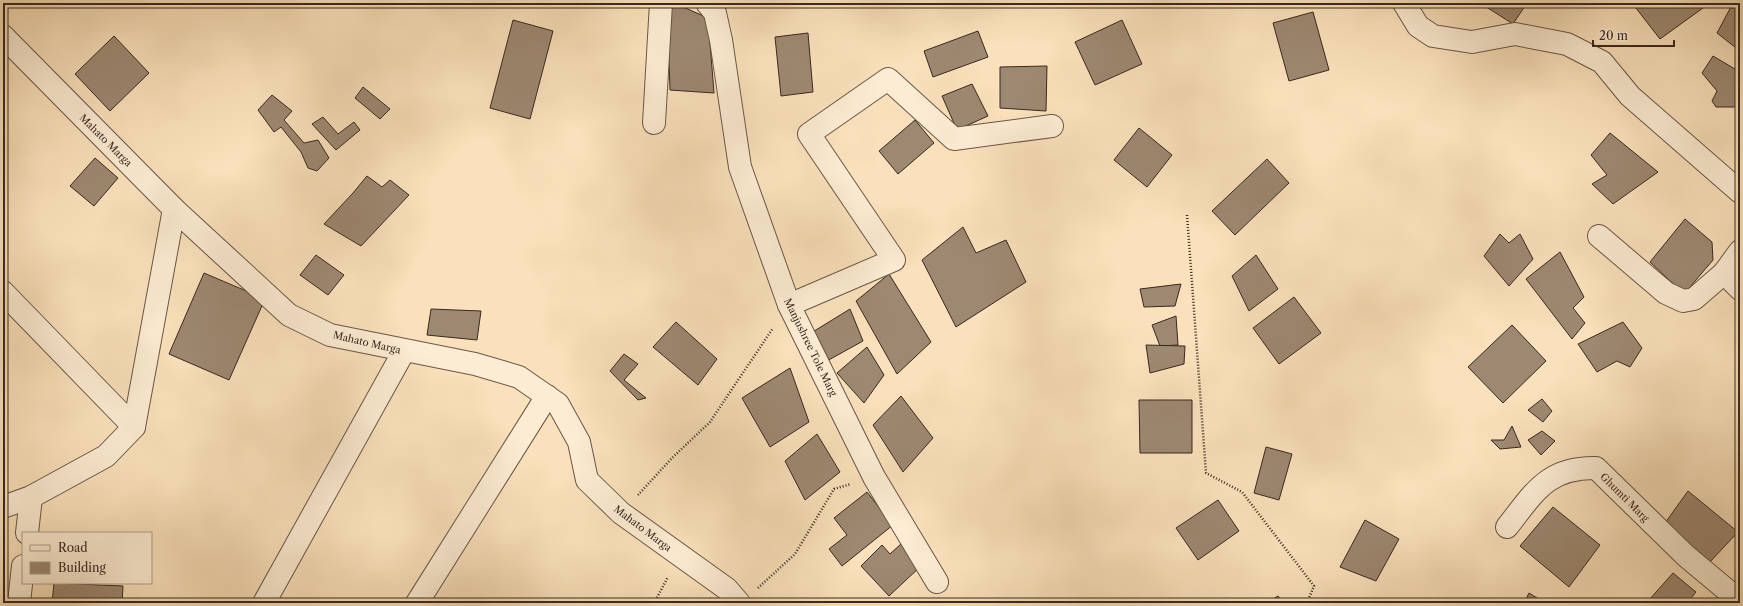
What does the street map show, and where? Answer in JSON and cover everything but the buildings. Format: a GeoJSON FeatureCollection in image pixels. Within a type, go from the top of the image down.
{"type":"FeatureCollection","features":[{"type":"Feature","properties":{"kind":"street"},"geometry":{"type":"LineString","coordinates":[[654,123],[661,3]]}},
{"type":"Feature","properties":{"kind":"street","name":"Manjushree Tole Marg"},"geometry":{"type":"LineString","coordinates":[[707,3],[715,13],[721,40],[740,167],[789,305],[874,476],[937,582]]}},
{"type":"Feature","properties":{"kind":"street"},"geometry":{"type":"LineString","coordinates":[[1404,3],[1418,26],[1433,36],[1472,42],[1515,34],[1567,44],[1602,62],[1630,96],[1740,192]]}},
{"type":"Feature","properties":{"kind":"street","name":"Mahato Marga"},"geometry":{"type":"LineString","coordinates":[[3,36],[174,209],[289,315],[330,335],[476,364],[519,378],[558,404],[579,442],[587,480],[621,513],[727,589],[748,599]]}},
{"type":"Feature","properties":{"kind":"street"},"geometry":{"type":"LineString","coordinates":[[789,305],[894,260],[809,134],[888,79],[954,139],[1052,126]]}},
{"type":"Feature","properties":{"kind":"street"},"geometry":{"type":"LineString","coordinates":[[3,507],[31,497],[106,456],[134,427],[174,209]]}},
{"type":"Feature","properties":{"kind":"street"},"geometry":{"type":"LineString","coordinates":[[1599,236],[1666,293],[1683,301],[1694,299],[1724,273],[1740,251]]}},
{"type":"Feature","properties":{"kind":"street"},"geometry":{"type":"LineString","coordinates":[[1724,273],[1740,289]]}},
{"type":"Feature","properties":{"kind":"street"},"geometry":{"type":"LineString","coordinates":[[3,292],[134,427]]}},
{"type":"Feature","properties":{"kind":"street"},"geometry":{"type":"LineString","coordinates":[[264,603],[404,350]]}},
{"type":"Feature","properties":{"kind":"street"},"geometry":{"type":"LineString","coordinates":[[417,603],[547,396]]}},
{"type":"Feature","properties":{"kind":"street","name":"Ghumti Marg"},"geometry":{"type":"LineString","coordinates":[[1507,527],[1538,487],[1556,474],[1582,468],[1596,468],[1686,556],[1740,600]]}},
{"type":"Feature","properties":{"kind":"street"},"geometry":{"type":"LineString","coordinates":[[27,532],[31,497]]}},
{"type":"Feature","properties":{"kind":"street"},"geometry":{"type":"LineString","coordinates":[[19,603],[22,575]]}},
{"type":"Feature","properties":{"kind":"path"},"geometry":{"type":"LineString","coordinates":[[1187,215],[1206,473],[1242,492],[1314,586],[1307,603]]}},
{"type":"Feature","properties":{"kind":"path"},"geometry":{"type":"LineString","coordinates":[[621,513],[672,458],[710,422],[789,305]]}},
{"type":"Feature","properties":{"kind":"path"},"geometry":{"type":"LineString","coordinates":[[748,599],[795,554],[834,489],[874,476]]}}]}
